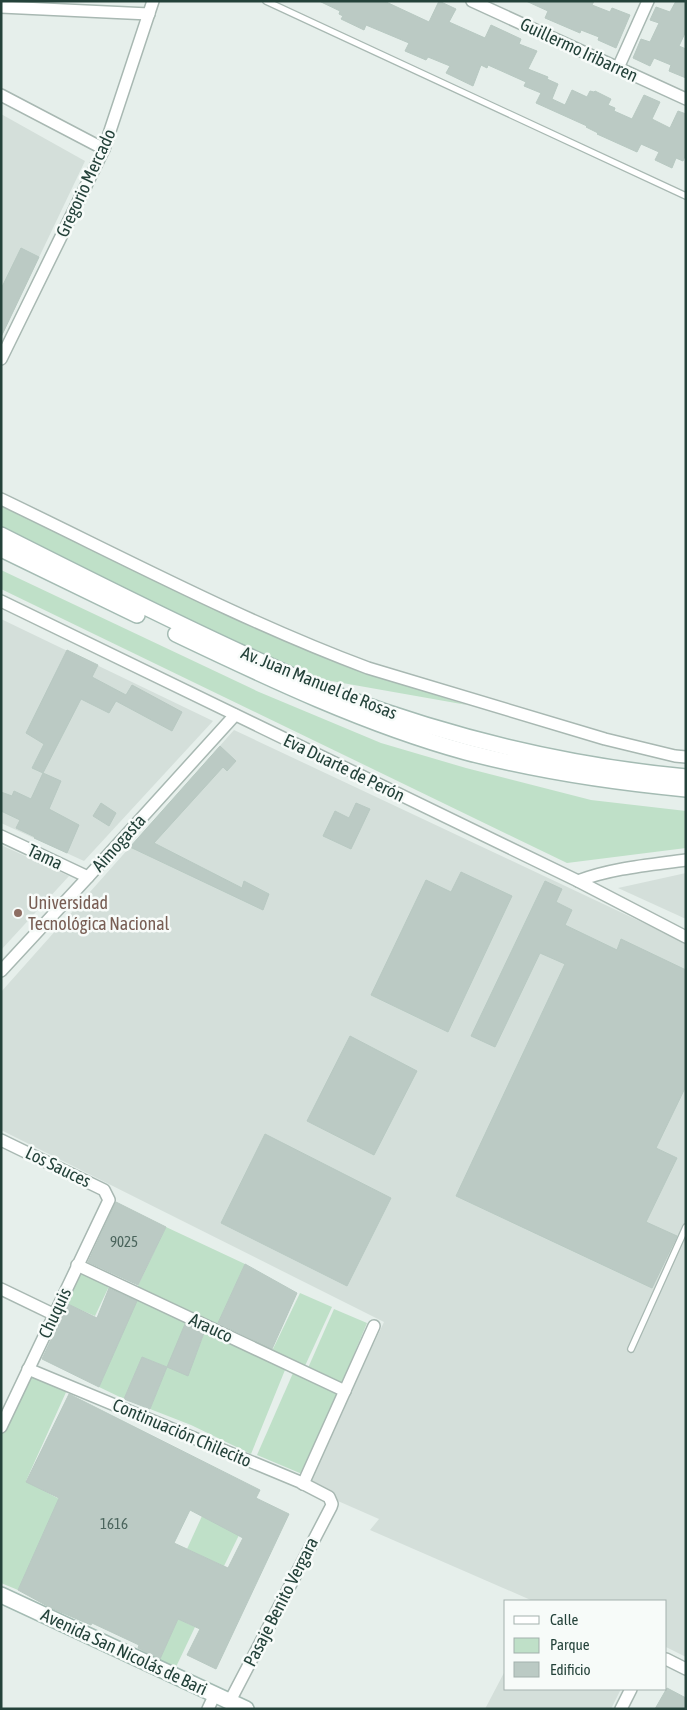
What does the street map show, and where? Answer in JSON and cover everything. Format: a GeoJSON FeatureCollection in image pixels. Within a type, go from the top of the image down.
{"type":"FeatureCollection","features":[{"type":"Feature","properties":{"kind":"main road","name":"Av. Juan Manuel de Rosas"},"geometry":{"type":"LineString","coordinates":[[1,535],[199,633],[342,697],[408,720],[505,746],[570,760],[686,777]]}},
{"type":"Feature","properties":{"kind":"main road","name":"Av. Juan Manuel de Rosas"},"geometry":{"type":"LineString","coordinates":[[1,549],[253,670],[413,736],[466,752],[534,768],[587,778],[686,789]]}},
{"type":"Feature","properties":{"kind":"main road","name":"Avenida San Nicolás de Bari"},"geometry":{"type":"LineString","coordinates":[[1,1595],[246,1709]]}},
{"type":"Feature","properties":{"kind":"street","name":"Gregorio Mercado"},"geometry":{"type":"LineString","coordinates":[[1,359],[104,150],[153,1]]}},
{"type":"Feature","properties":{"kind":"street","name":"Guillermo Iribarren"},"geometry":{"type":"LineString","coordinates":[[472,1],[497,6],[618,68],[686,99]]}},
{"type":"Feature","properties":{"kind":"street"},"geometry":{"type":"LineString","coordinates":[[618,68],[648,1]]}},
{"type":"Feature","properties":{"kind":"street"},"geometry":{"type":"LineString","coordinates":[[1,7],[32,4],[149,14]]}},
{"type":"Feature","properties":{"kind":"street"},"geometry":{"type":"LineString","coordinates":[[1,95],[104,150]]}},
{"type":"Feature","properties":{"kind":"street"},"geometry":{"type":"LineString","coordinates":[[1,499],[268,627],[353,662],[606,739],[686,757]]}},
{"type":"Feature","properties":{"kind":"street","name":"Eva Duarte de Perón"},"geometry":{"type":"LineString","coordinates":[[1,601],[578,881],[686,937]]}},
{"type":"Feature","properties":{"kind":"street","name":"Aimogasta"},"geometry":{"type":"LineString","coordinates":[[1,970],[235,714]]}},
{"type":"Feature","properties":{"kind":"street","name":"Tama"},"geometry":{"type":"LineString","coordinates":[[1,836],[88,877]]}},
{"type":"Feature","properties":{"kind":"street"},"geometry":{"type":"LineString","coordinates":[[578,881],[613,870],[686,860]]}},
{"type":"Feature","properties":{"kind":"street","name":"Los Sauces"},"geometry":{"type":"LineString","coordinates":[[1,1140],[104,1190],[109,1200]]}},
{"type":"Feature","properties":{"kind":"street","name":"Chuquis"},"geometry":{"type":"LineString","coordinates":[[1,1427],[109,1200]]}},
{"type":"Feature","properties":{"kind":"street","name":"Arauco"},"geometry":{"type":"LineString","coordinates":[[77,1265],[344,1391]]}},
{"type":"Feature","properties":{"kind":"street"},"geometry":{"type":"LineString","coordinates":[[1,1289],[54,1315]]}},
{"type":"Feature","properties":{"kind":"street"},"geometry":{"type":"LineString","coordinates":[[303,1484],[374,1326]]}},
{"type":"Feature","properties":{"kind":"street","name":"Continuación Chilecito"},"geometry":{"type":"LineString","coordinates":[[28,1369],[303,1484],[330,1498],[332,1504]]}},
{"type":"Feature","properties":{"kind":"street","name":"Pasaje Benito Vergara"},"geometry":{"type":"LineString","coordinates":[[230,1701],[332,1504]]}},
{"type":"Feature","properties":{"kind":"street"},"geometry":{"type":"LineString","coordinates":[[667,1660],[686,1669]]}},
{"type":"Feature","properties":{"kind":"street"},"geometry":{"type":"LineString","coordinates":[[621,1709],[630,1690]]}},
{"type":"Feature","properties":{"kind":"street"},"geometry":{"type":"LineString","coordinates":[[208,1709],[215,1694]]}},
{"type":"Feature","properties":{"kind":"lane"},"geometry":{"type":"LineString","coordinates":[[266,1],[686,196]]}},
{"type":"Feature","properties":{"kind":"lane"},"geometry":{"type":"LineString","coordinates":[[632,1349],[686,1227]]}},
{"type":"Feature","properties":{"kind":"shaded area"},"geometry":{"type":"Polygon","coordinates":[[[1,114],[85,161],[1,337],[1,114]]]}},
{"type":"Feature","properties":{"kind":"shaded area"},"geometry":{"type":"Polygon","coordinates":[[[1,619],[213,721],[84,861],[1,823],[1,619]]]}},
{"type":"Feature","properties":{"kind":"shaded area"},"geometry":{"type":"Polygon","coordinates":[[[234,730],[686,943],[686,1657],[667,1648],[667,1600],[531,1600],[370,1530],[379,1519],[306,1487],[384,1322],[1,1130],[1,992],[234,730]]]}},
{"type":"Feature","properties":{"kind":"shaded area","name":"Universidad Tecnológica Nacional"},"geometry":{"type":"Polygon","coordinates":[[[1,845],[69,876],[1,950],[1,845]]]}},
{"type":"Feature","properties":{"kind":"shaded area"},"geometry":{"type":"Polygon","coordinates":[[[686,873],[686,919],[618,888],[686,873]]]}},
{"type":"Feature","properties":{"kind":"shaded area"},"geometry":{"type":"Polygon","coordinates":[[[504,1673],[504,1690],[620,1690],[611,1709],[485,1709],[504,1673]]]}},
{"type":"Feature","properties":{"kind":"green space"},"geometry":{"type":"Polygon","coordinates":[[[1,505],[277,638],[344,666],[467,705],[320,679],[221,639],[1,528],[1,505]]]}},
{"type":"Feature","properties":{"kind":"green space"},"geometry":{"type":"Polygon","coordinates":[[[1,570],[259,692],[381,743],[466,768],[591,800],[686,811],[686,848],[567,863],[1,589],[1,570]]]}},
{"type":"Feature","properties":{"kind":"green space"},"geometry":{"type":"Polygon","coordinates":[[[166,1227],[245,1264],[215,1330],[287,1365],[251,1454],[191,1425],[150,1409],[167,1367],[142,1357],[124,1399],[99,1387],[139,1296],[187,1317],[135,1292],[166,1227]],[[188,1317],[168,1367],[188,1375],[207,1326],[188,1317]]]}},
{"type":"Feature","properties":{"kind":"green space"},"geometry":{"type":"Polygon","coordinates":[[[77,1265],[111,1282],[95,1316],[62,1302],[77,1265]]]}},
{"type":"Feature","properties":{"kind":"green space"},"geometry":{"type":"Polygon","coordinates":[[[300,1293],[332,1307],[304,1368],[272,1351],[300,1293]]]}},
{"type":"Feature","properties":{"kind":"green space"},"geometry":{"type":"Polygon","coordinates":[[[334,1309],[367,1323],[342,1383],[308,1368],[334,1309]]]}},
{"type":"Feature","properties":{"kind":"green space"},"geometry":{"type":"Polygon","coordinates":[[[28,1372],[67,1390],[26,1481],[59,1499],[18,1590],[1,1583],[1,1431],[28,1372]]]}},
{"type":"Feature","properties":{"kind":"green space"},"geometry":{"type":"Polygon","coordinates":[[[293,1373],[338,1393],[302,1474],[257,1455],[293,1373]]]}},
{"type":"Feature","properties":{"kind":"green space"},"geometry":{"type":"Polygon","coordinates":[[[202,1516],[239,1535],[224,1566],[187,1549],[202,1516]]]}},
{"type":"Feature","properties":{"kind":"green space"},"geometry":{"type":"Polygon","coordinates":[[[178,1619],[195,1627],[175,1669],[159,1661],[178,1619]]]}},
{"type":"Feature","properties":{"kind":"building"},"geometry":{"type":"Polygon","coordinates":[[[319,1],[384,1],[429,22],[439,1],[456,9],[449,22],[485,38],[491,25],[521,39],[519,44],[537,51],[528,69],[548,77],[547,79],[558,84],[552,99],[565,105],[572,90],[587,97],[590,91],[595,91],[611,99],[608,105],[615,108],[614,111],[632,119],[644,95],[660,102],[652,119],[670,128],[678,111],[686,114],[686,154],[683,161],[676,158],[672,168],[655,160],[659,152],[641,144],[637,152],[597,134],[587,126],[536,103],[541,93],[524,86],[526,82],[488,65],[487,68],[481,65],[473,86],[446,73],[450,66],[428,57],[426,60],[405,51],[409,43],[366,25],[364,30],[341,19],[343,16],[339,14],[340,11],[319,1]]]}},
{"type":"Feature","properties":{"kind":"building"},"geometry":{"type":"Polygon","coordinates":[[[526,1],[594,1],[592,5],[610,12],[612,8],[630,15],[616,48],[598,40],[599,37],[581,30],[580,33],[545,18],[548,11],[526,1]]]}},
{"type":"Feature","properties":{"kind":"building"},"geometry":{"type":"Polygon","coordinates":[[[676,1],[686,1],[686,31],[679,46],[686,49],[686,78],[669,71],[671,65],[654,58],[650,66],[633,58],[641,39],[650,42],[659,23],[650,20],[656,7],[670,12],[676,1]]]}},
{"type":"Feature","properties":{"kind":"building"},"geometry":{"type":"Polygon","coordinates":[[[21,248],[39,257],[1,337],[1,289],[21,248]]]}},
{"type":"Feature","properties":{"kind":"building"},"geometry":{"type":"Polygon","coordinates":[[[67,650],[98,665],[92,677],[126,695],[132,685],[182,712],[172,731],[116,701],[109,713],[81,699],[43,773],[32,768],[44,744],[26,733],[67,650]]]}},
{"type":"Feature","properties":{"kind":"building"},"geometry":{"type":"Polygon","coordinates":[[[220,746],[236,761],[227,771],[223,767],[154,843],[242,888],[244,881],[269,894],[263,910],[130,847],[220,746]]]}},
{"type":"Feature","properties":{"kind":"building"},"geometry":{"type":"Polygon","coordinates":[[[43,773],[61,781],[49,809],[79,825],[67,853],[16,828],[20,820],[1,811],[1,792],[12,796],[14,791],[31,799],[43,773]]]}},
{"type":"Feature","properties":{"kind":"building"},"geometry":{"type":"Polygon","coordinates":[[[101,803],[116,813],[109,826],[93,816],[101,803]]]}},
{"type":"Feature","properties":{"kind":"building"},"geometry":{"type":"Polygon","coordinates":[[[356,803],[370,809],[351,849],[323,836],[335,811],[349,818],[356,803]]]}},
{"type":"Feature","properties":{"kind":"building"},"geometry":{"type":"Polygon","coordinates":[[[461,872],[512,896],[448,1032],[371,995],[426,880],[451,892],[461,872]]]}},
{"type":"Feature","properties":{"kind":"building"},"geometry":{"type":"Polygon","coordinates":[[[545,881],[562,889],[556,902],[572,910],[565,925],[617,950],[621,939],[686,970],[686,1086],[656,1148],[677,1158],[646,1222],[677,1236],[652,1288],[456,1196],[565,964],[540,953],[495,1047],[471,1036],[545,881]]]}},
{"type":"Feature","properties":{"kind":"building"},"geometry":{"type":"Polygon","coordinates":[[[350,1036],[417,1071],[374,1155],[307,1121],[350,1036]]]}},
{"type":"Feature","properties":{"kind":"building"},"geometry":{"type":"Polygon","coordinates":[[[265,1134],[391,1198],[347,1286],[221,1223],[265,1134]]]}},
{"type":"Feature","properties":{"kind":"building"},"geometry":{"type":"Polygon","coordinates":[[[116,1202],[166,1227],[138,1285],[88,1262],[116,1202]]]}},
{"type":"Feature","properties":{"kind":"building"},"geometry":{"type":"Polygon","coordinates":[[[245,1264],[297,1293],[272,1349],[218,1323],[245,1264]]]}},
{"type":"Feature","properties":{"kind":"building"},"geometry":{"type":"Polygon","coordinates":[[[109,1288],[137,1301],[99,1387],[42,1359],[68,1304],[97,1318],[109,1288]]]}},
{"type":"Feature","properties":{"kind":"building"},"geometry":{"type":"Polygon","coordinates":[[[185,1324],[204,1333],[188,1376],[167,1367],[185,1324]]]}},
{"type":"Feature","properties":{"kind":"building"},"geometry":{"type":"Polygon","coordinates":[[[142,1357],[167,1367],[150,1409],[124,1399],[142,1357]]]}},
{"type":"Feature","properties":{"kind":"building"},"geometry":{"type":"Polygon","coordinates":[[[69,1394],[260,1490],[256,1498],[289,1514],[216,1669],[187,1655],[200,1629],[178,1619],[160,1659],[138,1648],[139,1645],[92,1623],[91,1625],[51,1608],[18,1590],[59,1498],[26,1482],[69,1394]],[[190,1510],[174,1543],[228,1568],[243,1538],[190,1510]]]}},
{"type":"Feature","properties":{"kind":"building"},"geometry":{"type":"Polygon","coordinates":[[[667,1688],[686,1698],[686,1709],[655,1709],[667,1688]]]}},
{"type":"Feature","properties":{"kind":"place","name":"Universidad Tecnológica Nacional"},"geometry":{"type":"Point","coordinates":[18,913]}}]}
